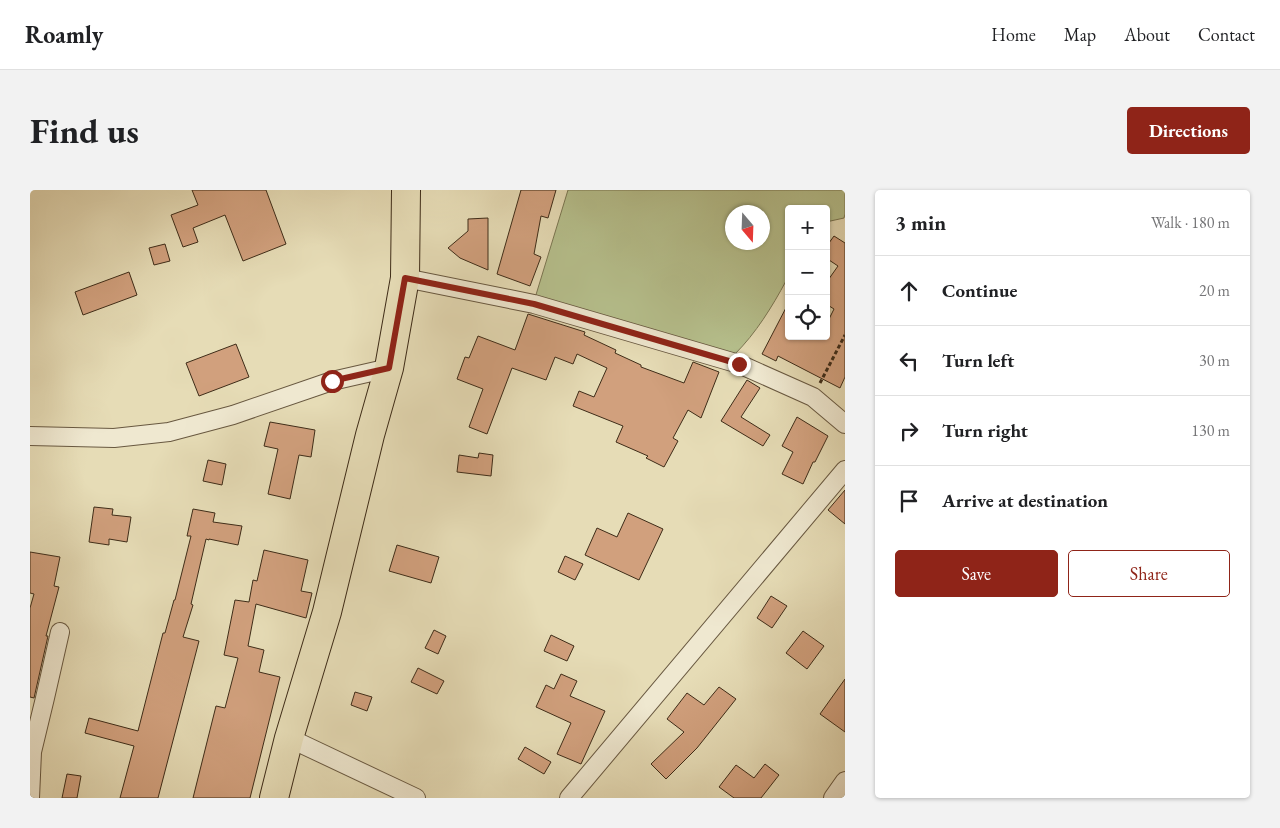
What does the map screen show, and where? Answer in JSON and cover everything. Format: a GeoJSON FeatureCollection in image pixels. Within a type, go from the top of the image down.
{"type":"FeatureCollection","features":[{"type":"Feature","properties":{"kind":"main road"},"geometry":{"type":"LineString","coordinates":[[274,798],[289,738],[327,612],[370,435],[389,368],[405,278],[406,190]]}},
{"type":"Feature","properties":{"kind":"street"},"geometry":{"type":"LineString","coordinates":[[405,278],[524,302],[739,364],[813,397],[845,424]]}},
{"type":"Feature","properties":{"kind":"street"},"geometry":{"type":"LineString","coordinates":[[30,436],[114,438],[169,432],[233,415],[332,381],[389,368]]}},
{"type":"Feature","properties":{"kind":"street"},"geometry":{"type":"LineString","coordinates":[[569,798],[845,470]]}},
{"type":"Feature","properties":{"kind":"street"},"geometry":{"type":"LineString","coordinates":[[30,798],[32,752],[60,632]]}},
{"type":"Feature","properties":{"kind":"street"},"geometry":{"type":"LineString","coordinates":[[289,738],[416,798]]}},
{"type":"Feature","properties":{"kind":"street"},"geometry":{"type":"LineString","coordinates":[[833,798],[845,781]]}},
{"type":"Feature","properties":{"kind":"path"},"geometry":{"type":"LineString","coordinates":[[813,397],[845,334]]}},
{"type":"Feature","properties":{"kind":"green space"},"geometry":{"type":"Polygon","coordinates":[[[568,190],[845,190],[844,218],[830,221],[830,205],[785,205],[785,283],[757,329],[743,346],[735,354],[721,353],[535,298],[568,190]]]}},
{"type":"Feature","properties":{"kind":"building"},"geometry":{"type":"Polygon","coordinates":[[[192,190],[266,190],[286,244],[243,261],[225,215],[193,228],[198,242],[183,247],[171,215],[198,205],[192,190]]]}},
{"type":"Feature","properties":{"kind":"building"},"geometry":{"type":"Polygon","coordinates":[[[521,190],[556,190],[548,218],[541,216],[534,254],[541,257],[530,286],[497,274],[521,190]]]}},
{"type":"Feature","properties":{"kind":"building"},"geometry":{"type":"Polygon","coordinates":[[[488,218],[488,270],[460,258],[448,248],[468,231],[468,219],[488,218]]]}},
{"type":"Feature","properties":{"kind":"building"},"geometry":{"type":"Polygon","coordinates":[[[834,236],[845,243],[845,377],[840,388],[778,356],[776,361],[762,354],[785,310],[785,340],[830,340],[830,317],[834,309],[830,306],[830,277],[838,266],[830,261],[830,242],[834,236]]]}},
{"type":"Feature","properties":{"kind":"building"},"geometry":{"type":"Polygon","coordinates":[[[165,244],[170,261],[154,265],[149,248],[165,244]]]}},
{"type":"Feature","properties":{"kind":"building"},"geometry":{"type":"Polygon","coordinates":[[[129,272],[137,295],[83,315],[75,292],[129,272]]]}},
{"type":"Feature","properties":{"kind":"building"},"geometry":{"type":"Polygon","coordinates":[[[528,314],[585,332],[584,335],[616,350],[615,353],[641,365],[641,367],[684,383],[693,362],[719,372],[701,418],[688,410],[673,438],[678,441],[664,467],[646,458],[648,456],[616,442],[623,426],[573,406],[579,391],[594,397],[607,368],[577,354],[573,364],[555,357],[546,380],[512,368],[487,434],[469,427],[483,389],[457,379],[465,357],[469,358],[478,336],[515,350],[528,314]]]}},
{"type":"Feature","properties":{"kind":"building"},"geometry":{"type":"Polygon","coordinates":[[[236,344],[249,377],[199,396],[186,363],[236,344]]]}},
{"type":"Feature","properties":{"kind":"building"},"geometry":{"type":"Polygon","coordinates":[[[747,380],[760,388],[741,417],[770,435],[763,446],[721,421],[747,380]]]}},
{"type":"Feature","properties":{"kind":"building"},"geometry":{"type":"Polygon","coordinates":[[[797,417],[828,436],[803,484],[782,474],[793,452],[782,446],[797,417]]]}},
{"type":"Feature","properties":{"kind":"building"},"geometry":{"type":"Polygon","coordinates":[[[270,422],[315,430],[311,457],[299,455],[290,499],[268,494],[278,449],[264,446],[270,422]]]}},
{"type":"Feature","properties":{"kind":"building"},"geometry":{"type":"Polygon","coordinates":[[[479,453],[493,455],[491,476],[457,472],[459,455],[478,458],[479,453]]]}},
{"type":"Feature","properties":{"kind":"building"},"geometry":{"type":"Polygon","coordinates":[[[208,460],[226,464],[222,485],[203,481],[208,460]]]}},
{"type":"Feature","properties":{"kind":"building"},"geometry":{"type":"Polygon","coordinates":[[[845,490],[845,524],[828,510],[845,490]]]}},
{"type":"Feature","properties":{"kind":"building"},"geometry":{"type":"Polygon","coordinates":[[[94,507],[113,509],[112,515],[131,517],[127,542],[109,539],[109,545],[89,542],[94,507]]]}},
{"type":"Feature","properties":{"kind":"building"},"geometry":{"type":"Polygon","coordinates":[[[193,509],[215,513],[213,522],[242,526],[238,545],[206,539],[191,604],[193,605],[183,637],[199,641],[158,798],[120,798],[134,746],[85,733],[89,718],[138,731],[163,633],[165,633],[175,600],[191,536],[187,536],[193,509]]]}},
{"type":"Feature","properties":{"kind":"building"},"geometry":{"type":"Polygon","coordinates":[[[628,513],[663,529],[639,580],[585,555],[597,528],[617,537],[628,513]]]}},
{"type":"Feature","properties":{"kind":"building"},"geometry":{"type":"Polygon","coordinates":[[[397,545],[439,557],[431,583],[389,571],[397,545]]]}},
{"type":"Feature","properties":{"kind":"building"},"geometry":{"type":"Polygon","coordinates":[[[264,550],[308,560],[301,591],[312,593],[306,618],[256,604],[248,646],[264,650],[259,672],[280,677],[250,798],[193,798],[216,706],[225,708],[238,658],[224,655],[235,600],[249,602],[253,580],[257,581],[264,550]]]}},
{"type":"Feature","properties":{"kind":"building"},"geometry":{"type":"Polygon","coordinates":[[[30,552],[60,557],[54,586],[59,587],[46,636],[48,636],[34,698],[30,697],[30,608],[34,594],[30,593],[30,552]]]}},
{"type":"Feature","properties":{"kind":"building"},"geometry":{"type":"Polygon","coordinates":[[[565,556],[583,564],[575,580],[558,572],[565,556]]]}},
{"type":"Feature","properties":{"kind":"building"},"geometry":{"type":"Polygon","coordinates":[[[771,596],[787,606],[772,628],[757,618],[771,596]]]}},
{"type":"Feature","properties":{"kind":"building"},"geometry":{"type":"Polygon","coordinates":[[[434,630],[446,636],[438,654],[425,648],[434,630]]]}},
{"type":"Feature","properties":{"kind":"building"},"geometry":{"type":"Polygon","coordinates":[[[803,631],[824,646],[807,669],[786,653],[803,631]]]}},
{"type":"Feature","properties":{"kind":"building"},"geometry":{"type":"Polygon","coordinates":[[[551,635],[574,646],[567,661],[544,651],[551,635]]]}},
{"type":"Feature","properties":{"kind":"building"},"geometry":{"type":"Polygon","coordinates":[[[418,668],[444,681],[437,694],[411,682],[418,668]]]}},
{"type":"Feature","properties":{"kind":"building"},"geometry":{"type":"Polygon","coordinates":[[[561,674],[577,681],[570,696],[605,711],[581,764],[557,754],[571,723],[536,707],[546,685],[554,689],[561,674]]]}},
{"type":"Feature","properties":{"kind":"building"},"geometry":{"type":"Polygon","coordinates":[[[845,679],[845,732],[820,714],[845,679]]]}},
{"type":"Feature","properties":{"kind":"building"},"geometry":{"type":"Polygon","coordinates":[[[719,687],[736,699],[697,748],[666,779],[651,764],[684,732],[667,719],[687,693],[704,705],[719,687]]]}},
{"type":"Feature","properties":{"kind":"building"},"geometry":{"type":"Polygon","coordinates":[[[355,692],[372,697],[367,711],[351,705],[355,692]]]}},
{"type":"Feature","properties":{"kind":"building"},"geometry":{"type":"Polygon","coordinates":[[[525,747],[551,762],[544,774],[518,759],[525,747]]]}},
{"type":"Feature","properties":{"kind":"building"},"geometry":{"type":"Polygon","coordinates":[[[765,764],[779,775],[761,798],[734,798],[719,787],[736,765],[754,778],[765,764]]]}},
{"type":"Feature","properties":{"kind":"building"},"geometry":{"type":"Polygon","coordinates":[[[67,774],[81,776],[77,798],[62,798],[67,774]]]}},
{"type":"Feature","properties":{"kind":"route"},"geometry":{"type":"LineString","coordinates":[[332,381],[389,368],[405,278],[534,304],[739,364]]}}]}
